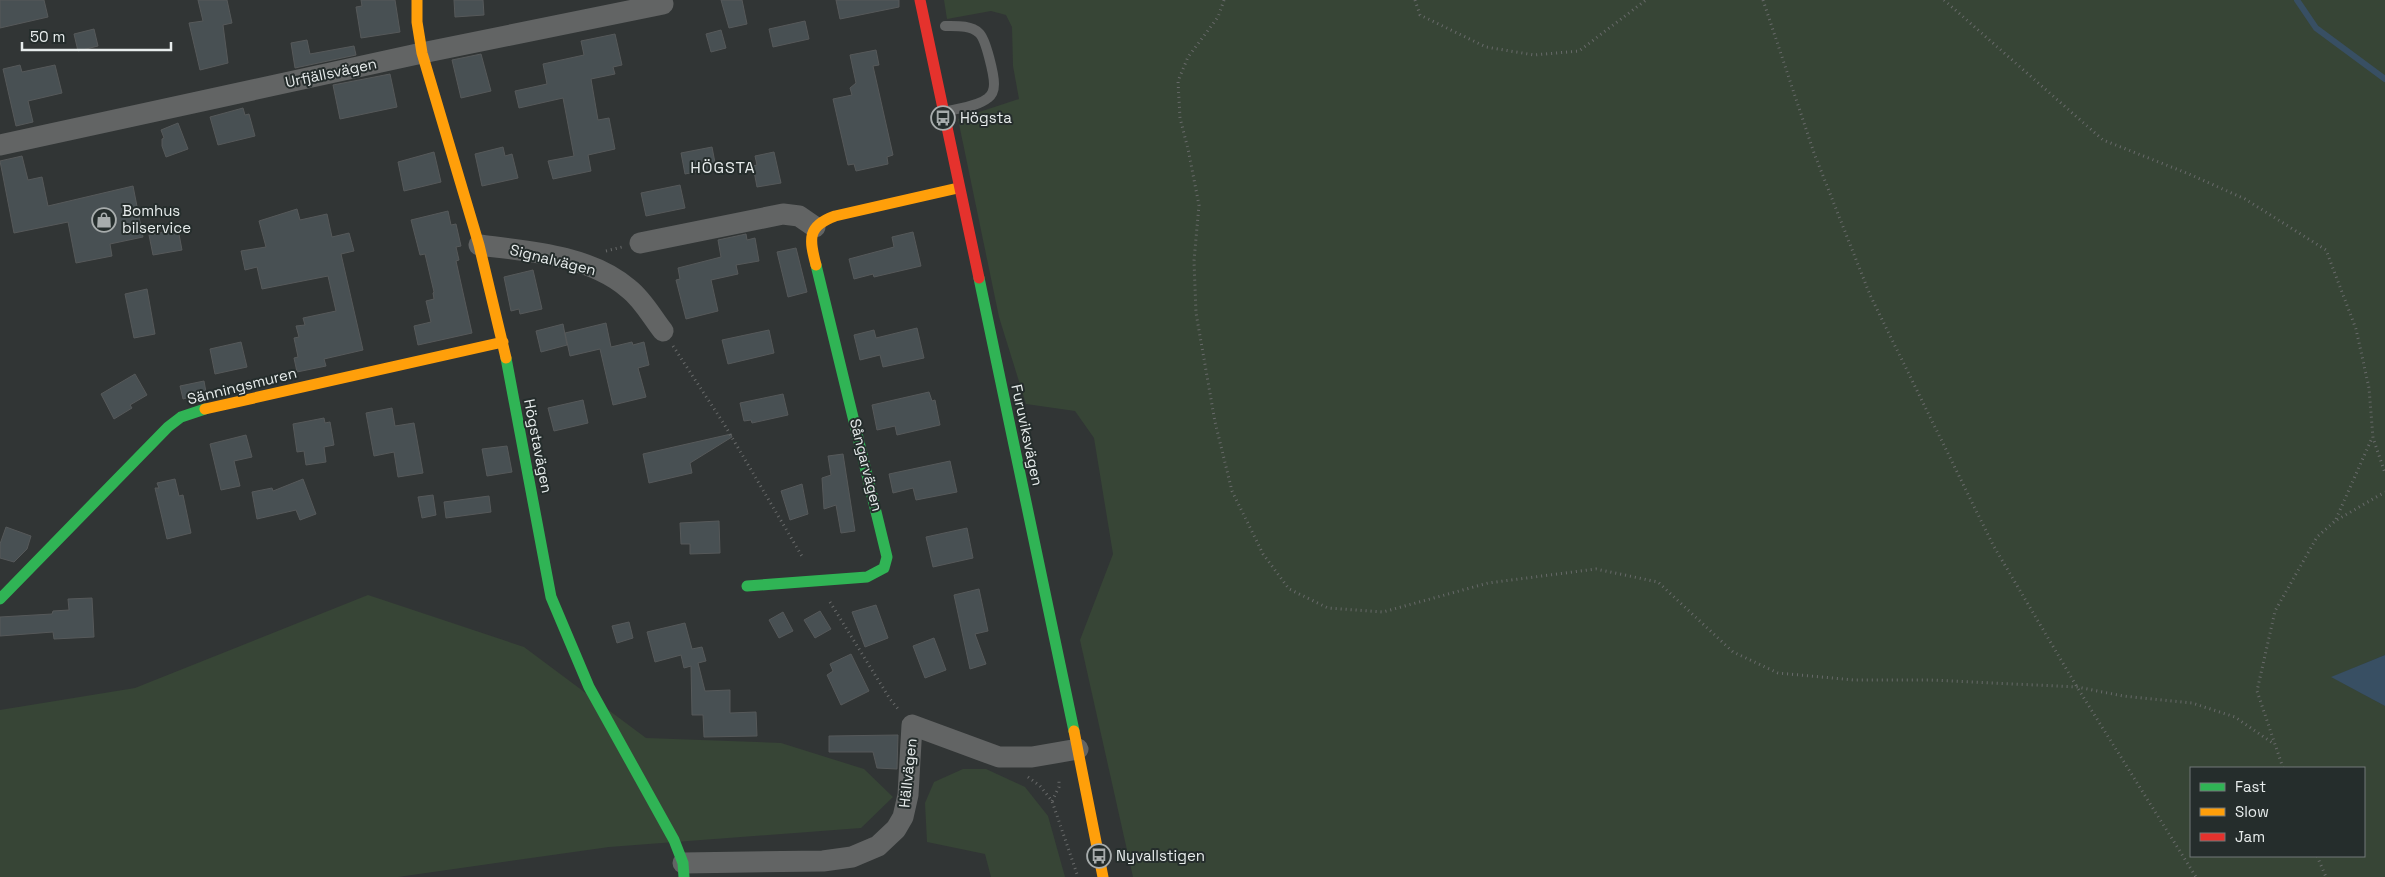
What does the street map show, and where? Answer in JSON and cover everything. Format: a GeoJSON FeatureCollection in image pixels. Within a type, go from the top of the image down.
{"type":"FeatureCollection","features":[{"type":"Feature","properties":{"kind":"street","name":"Högstavägen"},"geometry":{"type":"LineString","coordinates":[[417,0],[416,22],[422,53],[479,245],[503,342],[545,568],[554,604],[589,687],[662,815],[683,870]]}},
{"type":"Feature","properties":{"kind":"street","name":"Furuviksvägen"},"geometry":{"type":"LineString","coordinates":[[920,0],[958,188],[1078,749],[1103,877]]}},
{"type":"Feature","properties":{"kind":"street","name":"Urfjällsvägen"},"geometry":{"type":"LineString","coordinates":[[0,144],[422,53],[663,4]]}},
{"type":"Feature","properties":{"kind":"street"},"geometry":{"type":"LineString","coordinates":[[640,242],[783,214],[799,216],[815,227],[823,220],[835,216],[958,188]]}},
{"type":"Feature","properties":{"kind":"street","name":"Sångarvägen"},"geometry":{"type":"LineString","coordinates":[[747,586],[858,578],[874,574],[884,568],[887,552],[812,253],[811,236],[815,227]]}},
{"type":"Feature","properties":{"kind":"street","name":"Signalvägen"},"geometry":{"type":"LineString","coordinates":[[479,245],[557,258],[612,276],[639,298],[663,331]]}},
{"type":"Feature","properties":{"kind":"street","name":"Sänningsmuren"},"geometry":{"type":"LineString","coordinates":[[0,599],[181,417],[194,411],[503,342]]}},
{"type":"Feature","properties":{"kind":"street","name":"Hällvägen"},"geometry":{"type":"LineString","coordinates":[[683,870],[823,861],[852,857],[878,846],[896,829],[903,817],[908,795],[912,724],[999,756],[1032,757],[1078,749]]}},
{"type":"Feature","properties":{"kind":"lane"},"geometry":{"type":"LineString","coordinates":[[942,112],[981,102],[989,97],[994,84],[984,40],[979,33],[971,28],[945,26]]}},
{"type":"Feature","properties":{"kind":"path"},"geometry":{"type":"LineString","coordinates":[[1224,0],[1218,17],[1188,58],[1178,81],[1180,118],[1199,204],[1194,261],[1196,313],[1215,422],[1232,491],[1262,554],[1289,589],[1328,608],[1383,612],[1488,583],[1596,569],[1658,582],[1732,652],[1778,673],[1854,680],[1930,680],[2077,687],[2123,696],[2192,702],[2235,717],[2274,744]]}},
{"type":"Feature","properties":{"kind":"path"},"geometry":{"type":"LineString","coordinates":[[1415,0],[1420,15],[1486,47],[1534,55],[1580,51],[1646,0]]}},
{"type":"Feature","properties":{"kind":"path"},"geometry":{"type":"LineString","coordinates":[[1763,0],[1814,152],[1870,295],[1993,545],[2077,687],[2196,877]]}},
{"type":"Feature","properties":{"kind":"path"},"geometry":{"type":"LineString","coordinates":[[1944,0],[2103,140],[2189,174],[2245,199],[2326,250],[2356,329],[2369,388],[2373,438],[2385,473]]}},
{"type":"Feature","properties":{"kind":"path"},"geometry":{"type":"LineString","coordinates":[[663,331],[724,424],[816,580],[890,699],[912,724]]}},
{"type":"Feature","properties":{"kind":"path"},"geometry":{"type":"LineString","coordinates":[[2336,521],[2373,438]]}},
{"type":"Feature","properties":{"kind":"path"},"geometry":{"type":"LineString","coordinates":[[2283,767],[2257,691],[2275,611],[2317,537],[2336,521],[2385,492]]}},
{"type":"Feature","properties":{"kind":"path"},"geometry":{"type":"LineString","coordinates":[[1026,776],[1040,786],[1052,801],[1078,877]]}},
{"type":"Feature","properties":{"kind":"path"},"geometry":{"type":"LineString","coordinates":[[2317,857],[2326,877]]}},
{"type":"Feature","properties":{"kind":"green space"},"geometry":{"type":"Polygon","coordinates":[[[944,0],[2385,0],[2385,655],[2332,677],[2385,706],[2385,877],[1133,877],[1080,640],[1113,554],[1094,438],[1075,411],[1026,404],[999,317],[958,119],[1019,99],[1013,66],[1012,27],[1006,15],[991,11],[947,19],[944,0]]]}},
{"type":"Feature","properties":{"kind":"green space"},"geometry":{"type":"Polygon","coordinates":[[[368,595],[524,647],[646,738],[781,743],[864,769],[893,797],[861,828],[609,847],[398,877],[0,877],[0,710],[135,688],[368,595]]]}},
{"type":"Feature","properties":{"kind":"green space"},"geometry":{"type":"Polygon","coordinates":[[[963,769],[986,769],[1025,787],[1048,816],[1065,877],[991,877],[985,854],[927,842],[925,803],[934,782],[963,769]]]}},
{"type":"Feature","properties":{"kind":"water"},"geometry":{"type":"Polygon","coordinates":[[[2385,655],[2385,706],[2331,677],[2385,655]]]}},
{"type":"Feature","properties":{"kind":"building"},"geometry":{"type":"Polygon","coordinates":[[[0,0],[44,0],[48,17],[0,28],[0,0]]]}},
{"type":"Feature","properties":{"kind":"building"},"geometry":{"type":"Polygon","coordinates":[[[198,0],[227,0],[232,23],[223,25],[228,63],[200,70],[189,23],[203,21],[198,0]]]}},
{"type":"Feature","properties":{"kind":"building"},"geometry":{"type":"Polygon","coordinates":[[[361,0],[395,0],[400,32],[361,38],[356,7],[362,6],[361,0]]]}},
{"type":"Feature","properties":{"kind":"building"},"geometry":{"type":"Polygon","coordinates":[[[454,0],[483,0],[484,15],[455,17],[454,0]]]}},
{"type":"Feature","properties":{"kind":"building"},"geometry":{"type":"Polygon","coordinates":[[[721,0],[742,0],[747,24],[729,28],[721,0]]]}},
{"type":"Feature","properties":{"kind":"building"},"geometry":{"type":"Polygon","coordinates":[[[836,0],[899,0],[899,7],[840,19],[836,0]]]}},
{"type":"Feature","properties":{"kind":"building"},"geometry":{"type":"Polygon","coordinates":[[[805,21],[809,39],[773,47],[769,29],[805,21]]]}},
{"type":"Feature","properties":{"kind":"building"},"geometry":{"type":"Polygon","coordinates":[[[94,29],[98,46],[78,51],[74,34],[94,29]]]}},
{"type":"Feature","properties":{"kind":"building"},"geometry":{"type":"Polygon","coordinates":[[[721,30],[726,48],[711,52],[706,34],[721,30]]]}},
{"type":"Feature","properties":{"kind":"building"},"geometry":{"type":"Polygon","coordinates":[[[615,34],[622,65],[613,67],[615,74],[591,79],[598,120],[609,118],[615,149],[588,155],[591,171],[553,179],[548,161],[574,156],[563,98],[519,108],[515,91],[547,84],[543,64],[584,55],[581,41],[615,34]]]}},
{"type":"Feature","properties":{"kind":"building"},"geometry":{"type":"Polygon","coordinates":[[[307,40],[310,54],[354,46],[356,55],[295,68],[291,43],[307,40]]]}},
{"type":"Feature","properties":{"kind":"building"},"geometry":{"type":"Polygon","coordinates":[[[876,50],[879,65],[873,66],[893,155],[887,157],[888,164],[856,171],[854,164],[848,165],[833,99],[852,95],[850,88],[856,83],[850,55],[876,50]]]}},
{"type":"Feature","properties":{"kind":"building"},"geometry":{"type":"Polygon","coordinates":[[[481,54],[491,91],[461,98],[452,60],[481,54]]]}},
{"type":"Feature","properties":{"kind":"building"},"geometry":{"type":"Polygon","coordinates":[[[20,65],[22,72],[55,65],[62,93],[28,101],[33,122],[16,126],[3,69],[20,65]]]}},
{"type":"Feature","properties":{"kind":"building"},"geometry":{"type":"Polygon","coordinates":[[[390,74],[397,107],[340,119],[333,85],[390,74]]]}},
{"type":"Feature","properties":{"kind":"building"},"geometry":{"type":"Polygon","coordinates":[[[243,108],[245,115],[249,114],[255,136],[218,145],[210,117],[243,108]]]}},
{"type":"Feature","properties":{"kind":"building"},"geometry":{"type":"Polygon","coordinates":[[[178,123],[188,149],[166,157],[162,146],[162,139],[164,138],[161,130],[178,123]]]}},
{"type":"Feature","properties":{"kind":"building"},"geometry":{"type":"Polygon","coordinates":[[[503,147],[505,156],[512,154],[518,178],[482,186],[475,154],[503,147]]]}},
{"type":"Feature","properties":{"kind":"building"},"geometry":{"type":"Polygon","coordinates":[[[712,147],[716,168],[685,174],[681,153],[712,147]]]}},
{"type":"Feature","properties":{"kind":"building"},"geometry":{"type":"Polygon","coordinates":[[[434,152],[441,182],[404,191],[398,162],[434,152]]]}},
{"type":"Feature","properties":{"kind":"building"},"geometry":{"type":"Polygon","coordinates":[[[774,152],[781,183],[757,187],[753,166],[757,165],[755,156],[774,152]]]}},
{"type":"Feature","properties":{"kind":"building"},"geometry":{"type":"Polygon","coordinates":[[[22,156],[28,180],[42,177],[48,206],[133,186],[143,237],[110,244],[112,256],[76,263],[68,222],[14,233],[0,161],[22,156]]]}},
{"type":"Feature","properties":{"kind":"building"},"geometry":{"type":"Polygon","coordinates":[[[680,185],[685,208],[646,216],[641,193],[680,185]]]}},
{"type":"Feature","properties":{"kind":"building"},"geometry":{"type":"Polygon","coordinates":[[[297,209],[300,220],[327,214],[332,237],[349,233],[354,251],[341,254],[363,350],[324,359],[326,366],[297,372],[294,358],[298,357],[294,338],[299,337],[296,326],[305,325],[303,318],[336,311],[328,276],[262,289],[257,267],[245,270],[241,251],[266,247],[259,221],[297,209]]]}},
{"type":"Feature","properties":{"kind":"building"},"geometry":{"type":"Polygon","coordinates":[[[448,211],[451,225],[456,224],[461,246],[456,247],[459,260],[456,261],[472,333],[418,345],[414,326],[431,322],[426,301],[434,299],[434,292],[425,254],[420,255],[411,220],[448,211]]]}},
{"type":"Feature","properties":{"kind":"building"},"geometry":{"type":"Polygon","coordinates":[[[178,229],[182,250],[153,255],[149,235],[178,229]]]}},
{"type":"Feature","properties":{"kind":"building"},"geometry":{"type":"Polygon","coordinates":[[[913,232],[921,266],[874,277],[873,274],[854,279],[849,259],[894,247],[892,237],[913,232]]]}},
{"type":"Feature","properties":{"kind":"building"},"geometry":{"type":"Polygon","coordinates":[[[746,234],[747,240],[755,238],[759,261],[736,265],[738,274],[711,280],[718,311],[686,319],[676,280],[680,279],[678,268],[721,257],[718,240],[746,234]]]}},
{"type":"Feature","properties":{"kind":"building"},"geometry":{"type":"Polygon","coordinates":[[[796,248],[807,292],[788,297],[777,252],[796,248]]]}},
{"type":"Feature","properties":{"kind":"building"},"geometry":{"type":"Polygon","coordinates":[[[533,270],[542,309],[520,314],[519,309],[511,311],[504,277],[533,270]]]}},
{"type":"Feature","properties":{"kind":"building"},"geometry":{"type":"Polygon","coordinates":[[[147,289],[155,334],[134,338],[125,294],[147,289]]]}},
{"type":"Feature","properties":{"kind":"building"},"geometry":{"type":"Polygon","coordinates":[[[606,323],[611,347],[632,342],[633,345],[644,342],[649,365],[638,368],[646,397],[613,405],[600,349],[570,356],[565,333],[606,323]]]}},
{"type":"Feature","properties":{"kind":"building"},"geometry":{"type":"Polygon","coordinates":[[[563,324],[567,345],[541,352],[536,331],[563,324]]]}},
{"type":"Feature","properties":{"kind":"building"},"geometry":{"type":"Polygon","coordinates":[[[917,328],[924,358],[883,367],[880,355],[860,360],[854,335],[874,330],[876,338],[917,328]]]}},
{"type":"Feature","properties":{"kind":"building"},"geometry":{"type":"Polygon","coordinates":[[[769,330],[774,353],[728,364],[722,340],[769,330]]]}},
{"type":"Feature","properties":{"kind":"building"},"geometry":{"type":"Polygon","coordinates":[[[241,342],[247,367],[215,374],[210,349],[241,342]]]}},
{"type":"Feature","properties":{"kind":"building"},"geometry":{"type":"Polygon","coordinates":[[[135,374],[147,395],[130,405],[132,408],[114,419],[101,394],[135,374]]]}},
{"type":"Feature","properties":{"kind":"building"},"geometry":{"type":"Polygon","coordinates":[[[204,381],[206,392],[183,399],[180,386],[204,381]]]}},
{"type":"Feature","properties":{"kind":"building"},"geometry":{"type":"Polygon","coordinates":[[[929,392],[932,401],[935,400],[940,425],[897,435],[895,426],[877,430],[872,405],[929,392]]]}},
{"type":"Feature","properties":{"kind":"building"},"geometry":{"type":"Polygon","coordinates":[[[783,394],[788,415],[752,423],[751,420],[744,421],[740,403],[783,394]]]}},
{"type":"Feature","properties":{"kind":"building"},"geometry":{"type":"Polygon","coordinates":[[[583,400],[588,423],[554,431],[548,408],[583,400]]]}},
{"type":"Feature","properties":{"kind":"building"},"geometry":{"type":"Polygon","coordinates":[[[392,408],[395,426],[414,423],[423,473],[398,477],[394,452],[374,456],[366,413],[392,408]]]}},
{"type":"Feature","properties":{"kind":"building"},"geometry":{"type":"Polygon","coordinates":[[[324,418],[325,423],[330,422],[334,445],[324,447],[326,462],[306,465],[304,451],[297,452],[293,424],[324,418]]]}},
{"type":"Feature","properties":{"kind":"building"},"geometry":{"type":"Polygon","coordinates":[[[731,434],[732,437],[690,463],[692,473],[649,483],[643,454],[731,434]]]}},
{"type":"Feature","properties":{"kind":"building"},"geometry":{"type":"Polygon","coordinates":[[[246,435],[252,457],[234,461],[240,486],[221,490],[210,444],[246,435]]]}},
{"type":"Feature","properties":{"kind":"building"},"geometry":{"type":"Polygon","coordinates":[[[507,446],[512,472],[487,476],[482,449],[507,446]]]}},
{"type":"Feature","properties":{"kind":"building"},"geometry":{"type":"Polygon","coordinates":[[[843,454],[855,531],[841,533],[836,505],[824,509],[822,478],[831,475],[828,456],[843,454]]]}},
{"type":"Feature","properties":{"kind":"building"},"geometry":{"type":"Polygon","coordinates":[[[950,461],[957,492],[916,500],[913,488],[893,493],[889,474],[950,461]]]}},
{"type":"Feature","properties":{"kind":"building"},"geometry":{"type":"Polygon","coordinates":[[[175,479],[179,496],[183,495],[191,533],[167,539],[155,488],[159,488],[157,483],[175,479]]]}},
{"type":"Feature","properties":{"kind":"building"},"geometry":{"type":"Polygon","coordinates":[[[303,479],[316,514],[300,520],[296,510],[257,519],[252,492],[272,488],[273,491],[303,479]]]}},
{"type":"Feature","properties":{"kind":"building"},"geometry":{"type":"Polygon","coordinates":[[[802,484],[808,514],[790,520],[781,491],[802,484]]]}},
{"type":"Feature","properties":{"kind":"building"},"geometry":{"type":"Polygon","coordinates":[[[433,495],[436,515],[422,518],[418,497],[433,495]]]}},
{"type":"Feature","properties":{"kind":"building"},"geometry":{"type":"Polygon","coordinates":[[[489,496],[491,512],[446,518],[444,502],[489,496]]]}},
{"type":"Feature","properties":{"kind":"building"},"geometry":{"type":"Polygon","coordinates":[[[719,521],[720,553],[690,554],[690,544],[681,544],[680,523],[719,521]]]}},
{"type":"Feature","properties":{"kind":"building"},"geometry":{"type":"Polygon","coordinates":[[[6,527],[31,536],[27,549],[14,562],[0,558],[0,544],[6,527]]]}},
{"type":"Feature","properties":{"kind":"building"},"geometry":{"type":"Polygon","coordinates":[[[967,528],[973,558],[933,567],[926,537],[967,528]]]}},
{"type":"Feature","properties":{"kind":"building"},"geometry":{"type":"Polygon","coordinates":[[[979,589],[988,631],[975,634],[986,664],[970,669],[954,595],[979,589]]]}},
{"type":"Feature","properties":{"kind":"building"},"geometry":{"type":"Polygon","coordinates":[[[92,598],[94,637],[54,639],[53,632],[0,636],[0,617],[52,614],[53,611],[69,610],[68,599],[92,598]]]}},
{"type":"Feature","properties":{"kind":"building"},"geometry":{"type":"Polygon","coordinates":[[[876,605],[888,638],[865,647],[852,612],[876,605]]]}},
{"type":"Feature","properties":{"kind":"building"},"geometry":{"type":"Polygon","coordinates":[[[820,611],[831,629],[815,638],[804,620],[820,611]]]}},
{"type":"Feature","properties":{"kind":"building"},"geometry":{"type":"Polygon","coordinates":[[[783,612],[793,631],[779,638],[769,620],[783,612]]]}},
{"type":"Feature","properties":{"kind":"building"},"geometry":{"type":"Polygon","coordinates":[[[629,622],[633,638],[617,643],[612,626],[629,622]]]}},
{"type":"Feature","properties":{"kind":"building"},"geometry":{"type":"Polygon","coordinates":[[[685,623],[692,649],[702,647],[706,661],[698,663],[705,691],[730,690],[730,713],[756,712],[757,736],[704,737],[703,715],[692,715],[691,666],[684,668],[681,655],[655,662],[647,632],[685,623]]]}},
{"type":"Feature","properties":{"kind":"building"},"geometry":{"type":"Polygon","coordinates":[[[934,638],[946,670],[925,678],[913,646],[934,638]]]}},
{"type":"Feature","properties":{"kind":"building"},"geometry":{"type":"Polygon","coordinates":[[[851,654],[869,691],[841,705],[827,675],[833,671],[830,664],[851,654]]]}},
{"type":"Feature","properties":{"kind":"building"},"geometry":{"type":"Polygon","coordinates":[[[898,735],[897,769],[877,768],[873,752],[829,752],[829,736],[898,735]]]}},
{"type":"Feature","properties":{"kind":"waterway"},"geometry":{"type":"LineString","coordinates":[[2297,0],[2316,28],[2385,79]]}},
{"type":"Feature","properties":{"kind":"traffic: fast"},"geometry":{"type":"LineString","coordinates":[[747,586],[867,577],[884,568],[887,557],[816,265]]}},
{"type":"Feature","properties":{"kind":"traffic: fast"},"geometry":{"type":"LineString","coordinates":[[979,278],[1074,731]]}},
{"type":"Feature","properties":{"kind":"traffic: fast"},"geometry":{"type":"LineString","coordinates":[[506,358],[551,597],[589,687],[674,840],[683,863],[684,877]]}},
{"type":"Feature","properties":{"kind":"traffic: fast"},"geometry":{"type":"LineString","coordinates":[[0,599],[168,427],[181,417],[205,409]]}},
{"type":"Feature","properties":{"kind":"traffic: slow"},"geometry":{"type":"LineString","coordinates":[[417,0],[417,22],[422,53],[479,245],[506,358]]}},
{"type":"Feature","properties":{"kind":"traffic: slow"},"geometry":{"type":"LineString","coordinates":[[816,265],[812,248],[812,234],[819,224],[826,220],[835,216],[958,188]]}},
{"type":"Feature","properties":{"kind":"traffic: slow"},"geometry":{"type":"LineString","coordinates":[[205,409],[503,342]]}},
{"type":"Feature","properties":{"kind":"traffic: slow"},"geometry":{"type":"LineString","coordinates":[[1074,731],[1103,877]]}},
{"type":"Feature","properties":{"kind":"traffic: jam"},"geometry":{"type":"LineString","coordinates":[[920,0],[979,278]]}},
{"type":"Feature","properties":{"kind":"place","name":"Högsta"},"geometry":{"type":"Point","coordinates":[943,118]}},
{"type":"Feature","properties":{"kind":"place","name":"Bomhus bilservice"},"geometry":{"type":"Point","coordinates":[104,220]}},
{"type":"Feature","properties":{"kind":"place","name":"Nyvallstigen"},"geometry":{"type":"Point","coordinates":[1099,856]}},
{"type":"Feature","properties":{"kind":"district","name":"HÖGSTA"},"geometry":{"type":"Point","coordinates":[723,167]}}]}
